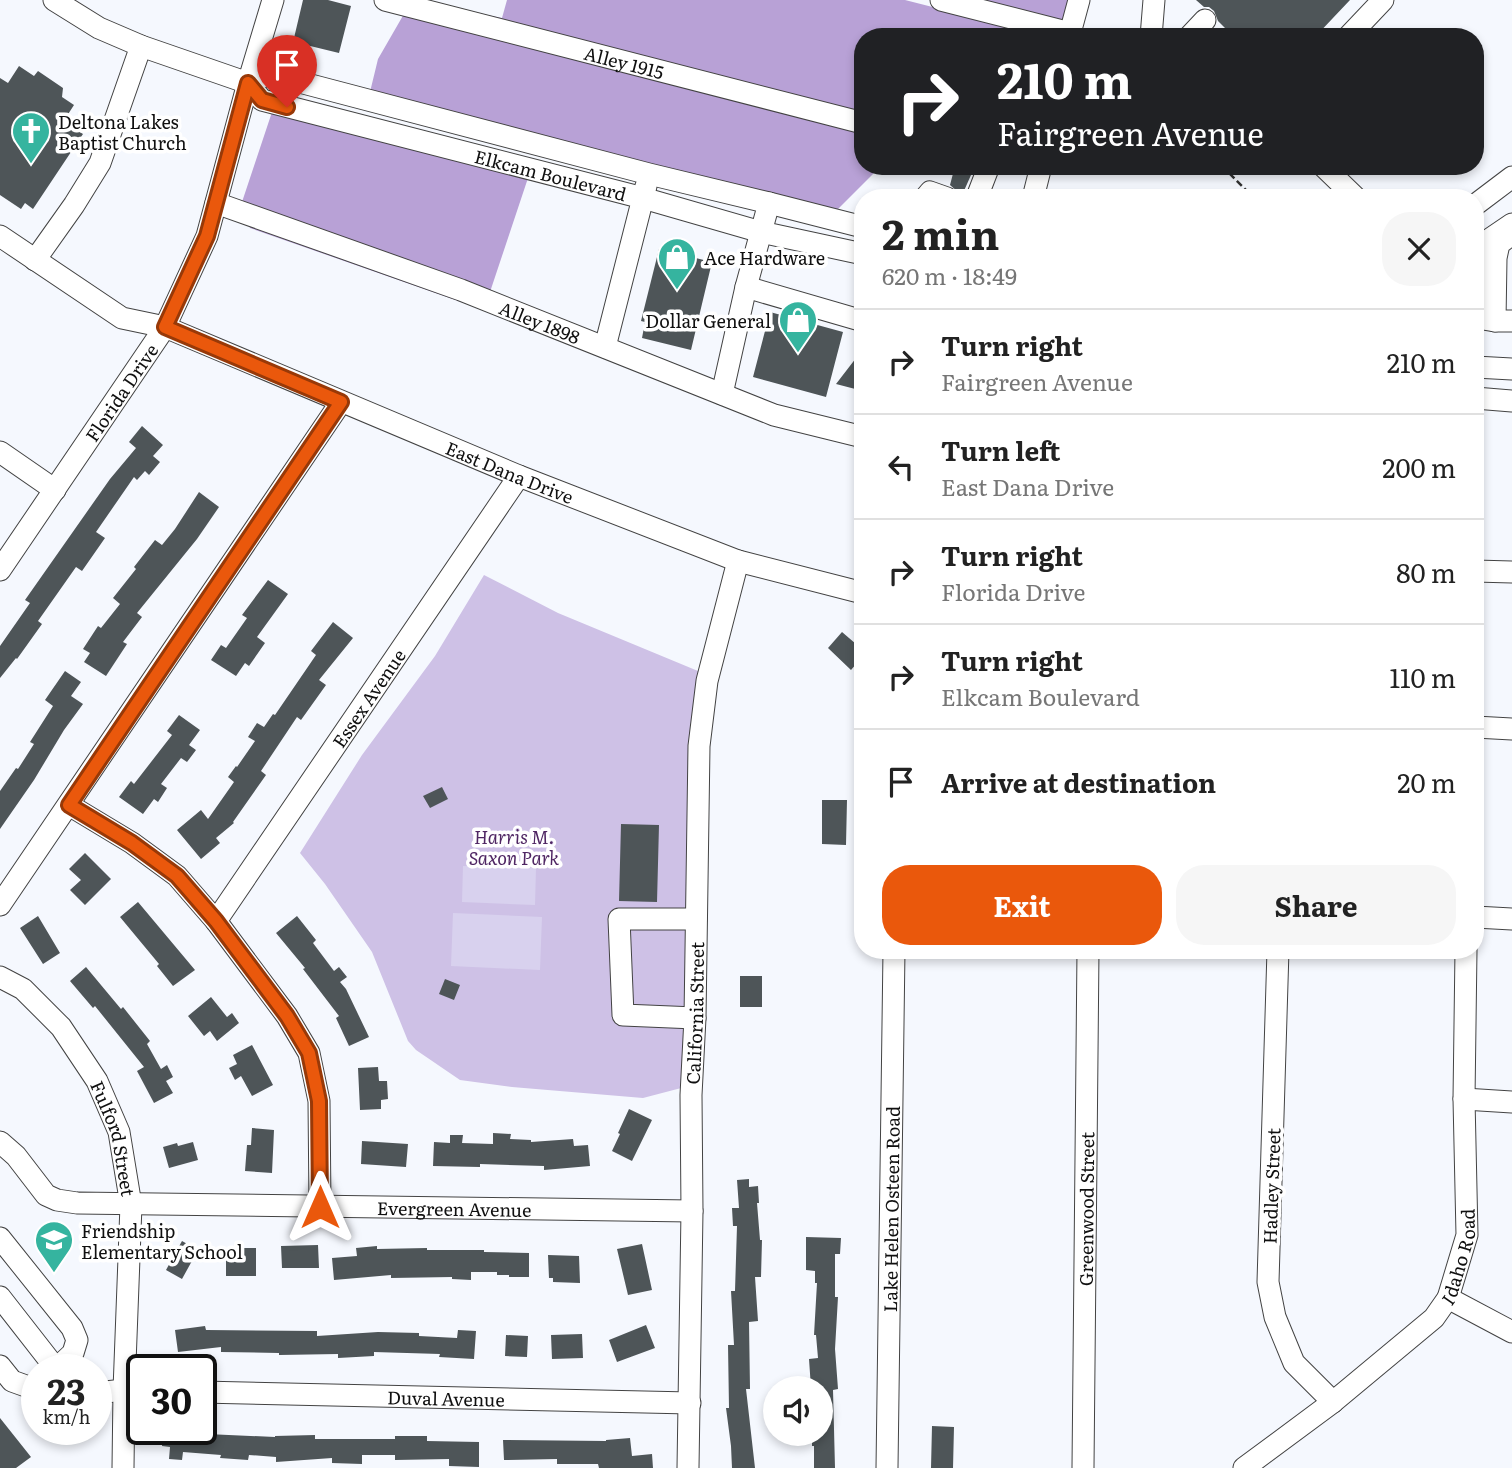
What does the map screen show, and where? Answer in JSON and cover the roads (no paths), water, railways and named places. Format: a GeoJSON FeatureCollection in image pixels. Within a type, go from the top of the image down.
{"type":"FeatureCollection","features":[{"type":"Feature","properties":{"kind":"street","name":"Elkcam Boulevard"},"geometry":{"type":"LineString","coordinates":[[54,0],[99,28],[141,46],[248,83],[262,100],[643,198],[761,232],[854,252]]}},
{"type":"Feature","properties":{"kind":"street","name":"Florida Drive"},"geometry":{"type":"LineString","coordinates":[[0,570],[165,327],[207,236],[273,0]]}},
{"type":"Feature","properties":{"kind":"street","name":"Alley 1915"},"geometry":{"type":"LineString","coordinates":[[385,0],[854,121]]}},
{"type":"Feature","properties":{"kind":"street"},"geometry":{"type":"LineString","coordinates":[[941,0],[1044,28]]}},
{"type":"Feature","properties":{"kind":"street"},"geometry":{"type":"LineString","coordinates":[[1072,28],[1079,0]]}},
{"type":"Feature","properties":{"kind":"street"},"geometry":{"type":"LineString","coordinates":[[1152,28],[1154,0]]}},
{"type":"Feature","properties":{"kind":"street"},"geometry":{"type":"LineString","coordinates":[[1357,28],[1383,0]]}},
{"type":"Feature","properties":{"kind":"street"},"geometry":{"type":"LineString","coordinates":[[1197,28],[1205,20]]}},
{"type":"Feature","properties":{"kind":"street"},"geometry":{"type":"LineString","coordinates":[[35,260],[100,163],[141,46]]}},
{"type":"Feature","properties":{"kind":"street","name":"Elkcam Boulevard"},"geometry":{"type":"LineString","coordinates":[[248,83],[269,74],[854,225]]}},
{"type":"Feature","properties":{"kind":"street"},"geometry":{"type":"LineString","coordinates":[[605,347],[649,174]]}},
{"type":"Feature","properties":{"kind":"street"},"geometry":{"type":"LineString","coordinates":[[1333,175],[1347,189]]}},
{"type":"Feature","properties":{"kind":"street"},"geometry":{"type":"LineString","coordinates":[[1484,198],[1512,177]]}},
{"type":"Feature","properties":{"kind":"street","name":"Alley 1898"},"geometry":{"type":"LineString","coordinates":[[216,203],[461,290],[774,415],[854,435]]}},
{"type":"Feature","properties":{"kind":"street"},"geometry":{"type":"LineString","coordinates":[[722,394],[746,287],[769,203]]}},
{"type":"Feature","properties":{"kind":"street"},"geometry":{"type":"LineString","coordinates":[[1484,243],[1512,224]]}},
{"type":"Feature","properties":{"kind":"street"},"geometry":{"type":"LineString","coordinates":[[1484,319],[1503,321],[1496,258],[1500,244],[1512,234]]}},
{"type":"Feature","properties":{"kind":"street","name":"East Dana Drive"},"geometry":{"type":"LineString","coordinates":[[0,236],[122,318],[165,327],[519,477],[738,561],[854,591]]}},
{"type":"Feature","properties":{"kind":"street"},"geometry":{"type":"LineString","coordinates":[[746,287],[854,318]]}},
{"type":"Feature","properties":{"kind":"street"},"geometry":{"type":"LineString","coordinates":[[1484,367],[1512,369]]}},
{"type":"Feature","properties":{"kind":"street"},"geometry":{"type":"LineString","coordinates":[[1484,399],[1509,403]]}},
{"type":"Feature","properties":{"kind":"street"},"geometry":{"type":"LineString","coordinates":[[0,905],[341,402]]}},
{"type":"Feature","properties":{"kind":"street"},"geometry":{"type":"LineString","coordinates":[[0,452],[55,490]]}},
{"type":"Feature","properties":{"kind":"street","name":"Essex Avenue"},"geometry":{"type":"LineString","coordinates":[[216,921],[519,477]]}},
{"type":"Feature","properties":{"kind":"street","name":"California Street"},"geometry":{"type":"LineString","coordinates":[[688,1468],[691,1094],[695,1018],[699,746],[707,681],[738,561]]}},
{"type":"Feature","properties":{"kind":"street"},"geometry":{"type":"LineString","coordinates":[[1484,571],[1512,572]]}},
{"type":"Feature","properties":{"kind":"street"},"geometry":{"type":"LineString","coordinates":[[1484,727],[1512,729]]}},
{"type":"Feature","properties":{"kind":"street"},"geometry":{"type":"LineString","coordinates":[[69,805],[132,843],[177,876],[216,921],[287,1016],[309,1053],[319,1101],[320,1207]]}},
{"type":"Feature","properties":{"kind":"street"},"geometry":{"type":"LineString","coordinates":[[1484,917],[1512,919]]}},
{"type":"Feature","properties":{"kind":"street"},"geometry":{"type":"LineString","coordinates":[[695,1018],[623,1015],[619,919],[696,919]]}},
{"type":"Feature","properties":{"kind":"street","name":"Lake Helen Osteen Road"},"geometry":{"type":"LineString","coordinates":[[887,1468],[894,959]]}},
{"type":"Feature","properties":{"kind":"street","name":"Greenwood Street"},"geometry":{"type":"LineString","coordinates":[[1083,1468],[1088,959]]}},
{"type":"Feature","properties":{"kind":"street","name":"Hadley Street"},"geometry":{"type":"LineString","coordinates":[[1278,959],[1268,1282],[1275,1317],[1294,1363],[1333,1402]]}},
{"type":"Feature","properties":{"kind":"street","name":"Idaho Road"},"geometry":{"type":"LineString","coordinates":[[1244,1468],[1333,1402],[1434,1318],[1448,1298],[1467,1235],[1464,1099],[1466,959]]}},
{"type":"Feature","properties":{"kind":"street","name":"Fulford Street"},"geometry":{"type":"LineString","coordinates":[[0,977],[23,989],[61,1027],[97,1081],[119,1132],[131,1205],[133,1354]]}},
{"type":"Feature","properties":{"kind":"street"},"geometry":{"type":"LineString","coordinates":[[1464,1099],[1512,1102]]}},
{"type":"Feature","properties":{"kind":"street","name":"Evergreen Avenue"},"geometry":{"type":"LineString","coordinates":[[0,1142],[16,1156],[46,1195],[77,1203],[692,1212]]}},
{"type":"Feature","properties":{"kind":"street"},"geometry":{"type":"LineString","coordinates":[[0,1237],[72,1328],[77,1340],[72,1354]]}},
{"type":"Feature","properties":{"kind":"street"},"geometry":{"type":"LineString","coordinates":[[0,1297],[45,1354]]}},
{"type":"Feature","properties":{"kind":"street"},"geometry":{"type":"LineString","coordinates":[[1448,1298],[1512,1332]]}},
{"type":"Feature","properties":{"kind":"street"},"geometry":{"type":"LineString","coordinates":[[0,1366],[12,1381],[21,1384]]}},
{"type":"Feature","properties":{"kind":"street","name":"Duval Avenue"},"geometry":{"type":"LineString","coordinates":[[217,1392],[690,1404]]}},
{"type":"Feature","properties":{"kind":"street","name":"Fulford Street"},"geometry":{"type":"LineString","coordinates":[[123,1468],[126,1445]]}},
{"type":"Feature","properties":{"kind":"place","name":"Deltona Lakes Baptist Church"},"geometry":{"type":"Point","coordinates":[31,165]}},
{"type":"Feature","properties":{"kind":"place","name":"Ace Hardware"},"geometry":{"type":"Point","coordinates":[677,291]}},
{"type":"Feature","properties":{"kind":"place","name":"Dollar General"},"geometry":{"type":"Point","coordinates":[798,354]}},
{"type":"Feature","properties":{"kind":"place","name":"Friendship Elementary School"},"geometry":{"type":"Point","coordinates":[54,1274]}},
{"type":"Feature","properties":{"kind":"park label","name":"Harris M. Saxon Park"},"geometry":{"type":"Point","coordinates":[514,846]}}]}
